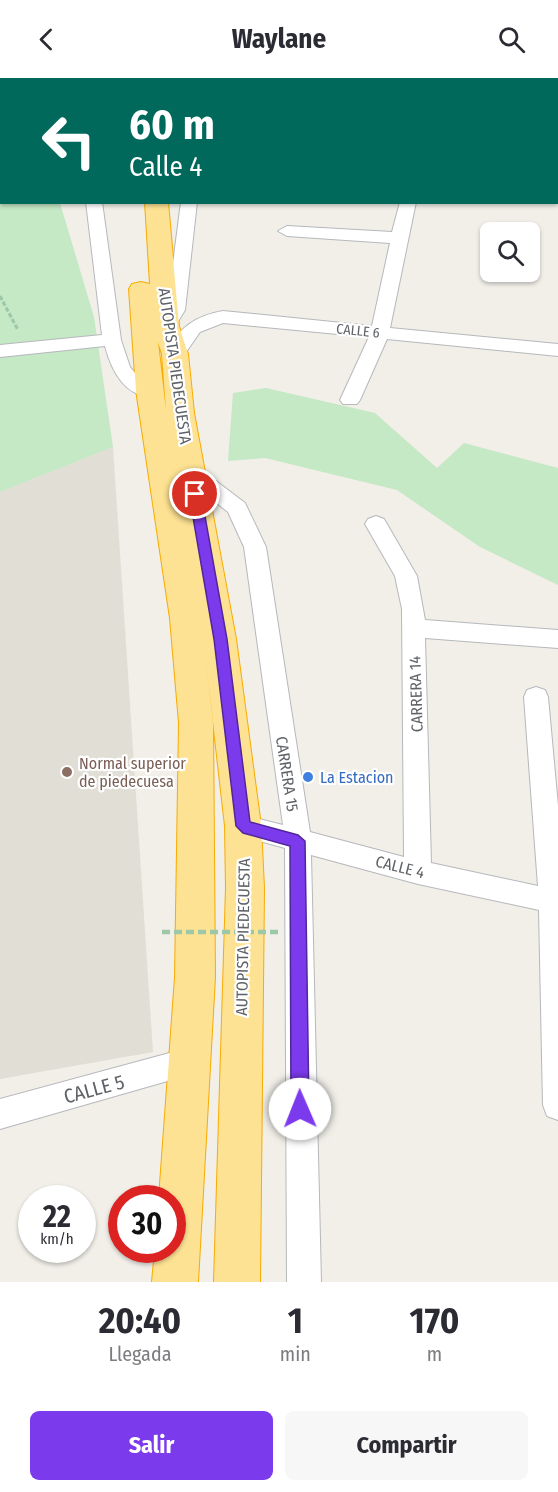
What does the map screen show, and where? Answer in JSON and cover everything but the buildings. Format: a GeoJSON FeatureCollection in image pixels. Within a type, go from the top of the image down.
{"type":"FeatureCollection","features":[{"type":"Feature","properties":{"kind":"highway","name":"AUTOPISTA PIEDECUESTA"},"geometry":{"type":"LineString","coordinates":[[136,204],[150,390],[186,618],[196,723],[195,977],[175,1282]]}},
{"type":"Feature","properties":{"kind":"highway","name":"AUTOPISTA PIEDECUESTA"},"geometry":{"type":"LineString","coordinates":[[156,204],[180,413],[220,639],[243,826],[245,888],[237,1282]]}},
{"type":"Feature","properties":{"kind":"street"},"geometry":{"type":"LineString","coordinates":[[94,204],[112,340],[121,369],[133,383],[150,390]]}},
{"type":"Feature","properties":{"kind":"street"},"geometry":{"type":"LineString","coordinates":[[170,340],[176,310],[189,204]]}},
{"type":"Feature","properties":{"kind":"street"},"geometry":{"type":"LineString","coordinates":[[350,400],[380,333],[408,204]]}},
{"type":"Feature","properties":{"kind":"street"},"geometry":{"type":"LineString","coordinates":[[287,231],[399,238]]}},
{"type":"Feature","properties":{"kind":"street","name":"CALLE 6"},"geometry":{"type":"LineString","coordinates":[[170,340],[183,336],[200,322],[223,317],[558,350]]}},
{"type":"Feature","properties":{"kind":"street"},"geometry":{"type":"LineString","coordinates":[[0,351],[112,340]]}},
{"type":"Feature","properties":{"kind":"street","name":"CARRERA 15"},"geometry":{"type":"LineString","coordinates":[[192,473],[237,508],[255,547],[298,841],[304,1282]]}},
{"type":"Feature","properties":{"kind":"street","name":"CARRERA 14"},"geometry":{"type":"LineString","coordinates":[[376,524],[406,576],[413,609],[418,872]]}},
{"type":"Feature","properties":{"kind":"street"},"geometry":{"type":"LineString","coordinates":[[413,628],[558,639]]}},
{"type":"Feature","properties":{"kind":"street"},"geometry":{"type":"LineString","coordinates":[[536,697],[555,902],[558,1105]]}},
{"type":"Feature","properties":{"kind":"street","name":"CALLE 4"},"geometry":{"type":"LineString","coordinates":[[243,826],[418,872],[555,902]]}},
{"type":"Feature","properties":{"kind":"street","name":"CALLE 5"},"geometry":{"type":"LineString","coordinates":[[0,1114],[188,1062]]}},
{"type":"Feature","properties":{"kind":"path"},"geometry":{"type":"LineString","coordinates":[[0,296],[28,350]]}},
{"type":"Feature","properties":{"kind":"path"},"geometry":{"type":"LineString","coordinates":[[162,932],[280,932]]}},
{"type":"Feature","properties":{"kind":"shaded area","name":"Normal superior de piedecuesa"},"geometry":{"type":"Polygon","coordinates":[[[113,447],[153,1052],[0,1079],[0,492],[113,447]]]}},
{"type":"Feature","properties":{"kind":"green space"},"geometry":{"type":"Polygon","coordinates":[[[0,204],[60,204],[94,317],[113,447],[0,492],[0,204]]]}},
{"type":"Feature","properties":{"kind":"green space"},"geometry":{"type":"Polygon","coordinates":[[[266,388],[375,413],[437,468],[464,443],[558,468],[558,585],[480,547],[397,490],[265,458],[228,461],[233,393],[266,388]]]}},
{"type":"Feature","properties":{"kind":"place","name":"Normal superior de piedecuesa"},"geometry":{"type":"Point","coordinates":[67,772]}},
{"type":"Feature","properties":{"kind":"place","name":"La Estacion"},"geometry":{"type":"Point","coordinates":[308,777]}},
{"type":"Feature","properties":{"kind":"route"},"geometry":{"type":"LineString","coordinates":[[195,494],[220,639],[243,826],[298,841],[300,1109]]}}]}
